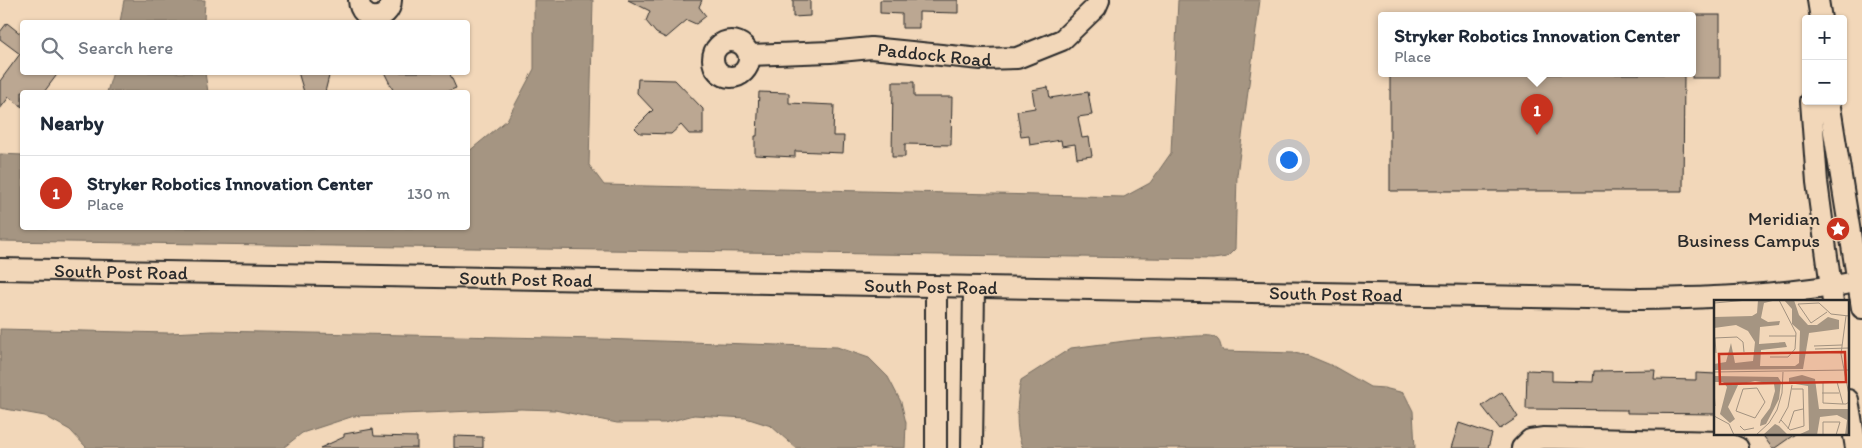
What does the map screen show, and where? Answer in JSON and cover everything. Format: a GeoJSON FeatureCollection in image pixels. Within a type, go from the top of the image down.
{"type":"FeatureCollection","features":[{"type":"Feature","properties":{"kind":"street"},"geometry":{"type":"LineString","coordinates":[[359,0],[359,7],[363,12],[374,18],[386,13],[391,0]]}},
{"type":"Feature","properties":{"kind":"street","name":"Paddock Road"},"geometry":{"type":"LineString","coordinates":[[749,55],[830,52],[871,48],[981,59],[1017,58],[1062,40],[1096,7],[1099,0]]}},
{"type":"Feature","properties":{"kind":"street"},"geometry":{"type":"LineString","coordinates":[[1807,15],[1809,0]]}},
{"type":"Feature","properties":{"kind":"street"},"geometry":{"type":"LineString","coordinates":[[1818,0],[1820,15]]}},
{"type":"Feature","properties":{"kind":"street"},"geometry":{"type":"LineString","coordinates":[[1811,105],[1817,182],[1832,294]]}},
{"type":"Feature","properties":{"kind":"street"},"geometry":{"type":"LineString","coordinates":[[1830,105],[1860,281],[1862,308]]}},
{"type":"Feature","properties":{"kind":"street","name":"South Post Road"},"geometry":{"type":"LineString","coordinates":[[0,269],[1640,299],[1832,294],[1860,281]]}},
{"type":"Feature","properties":{"kind":"street"},"geometry":{"type":"LineString","coordinates":[[936,286],[936,448]]}},
{"type":"Feature","properties":{"kind":"street"},"geometry":{"type":"LineString","coordinates":[[972,448],[974,287]]}},
{"type":"Feature","properties":{"kind":"street"},"geometry":{"type":"LineString","coordinates":[[1850,412],[1856,448]]}},
{"type":"Feature","properties":{"kind":"street"},"geometry":{"type":"LineString","coordinates":[[1522,448],[1530,440],[1544,438],[1722,442],[1738,448]]}},
{"type":"Feature","properties":{"kind":"shaded area"},"geometry":{"type":"Polygon","coordinates":[[[124,0],[205,0],[204,20],[120,20],[124,0]]]}},
{"type":"Feature","properties":{"kind":"shaded area"},"geometry":{"type":"Polygon","coordinates":[[[534,0],[593,0],[589,165],[604,185],[1124,197],[1150,183],[1171,153],[1178,0],[1260,0],[1237,175],[1235,249],[1227,257],[1213,259],[0,241],[0,154],[20,155],[20,230],[470,230],[470,150],[507,120],[534,69],[534,0]]]}},
{"type":"Feature","properties":{"kind":"shaded area"},"geometry":{"type":"Polygon","coordinates":[[[112,75],[205,75],[208,90],[108,90],[112,75]]]}},
{"type":"Feature","properties":{"kind":"shaded area"},"geometry":{"type":"Polygon","coordinates":[[[0,329],[169,333],[213,331],[600,339],[837,347],[869,358],[888,377],[901,402],[906,423],[905,448],[796,448],[771,426],[746,418],[694,415],[664,423],[617,423],[555,410],[521,409],[354,416],[302,433],[283,448],[87,448],[70,430],[45,416],[0,408],[0,329]]]}},
{"type":"Feature","properties":{"kind":"shaded area"},"geometry":{"type":"Polygon","coordinates":[[[1197,336],[1216,338],[1220,342],[1223,351],[1294,353],[1309,356],[1333,366],[1370,387],[1404,393],[1413,411],[1415,448],[1023,448],[1017,424],[1018,396],[1021,380],[1071,348],[1133,340],[1197,336]]]}},
{"type":"Feature","properties":{"kind":"building"},"geometry":{"type":"Polygon","coordinates":[[[628,0],[702,0],[699,7],[706,16],[696,24],[687,20],[666,38],[656,33],[646,21],[650,11],[628,0]]]}},
{"type":"Feature","properties":{"kind":"building"},"geometry":{"type":"Polygon","coordinates":[[[793,0],[810,0],[810,16],[793,17],[793,0]]]}},
{"type":"Feature","properties":{"kind":"building"},"geometry":{"type":"Polygon","coordinates":[[[880,0],[958,0],[958,13],[919,12],[919,28],[902,28],[902,14],[880,13],[880,0]]]}},
{"type":"Feature","properties":{"kind":"building"},"geometry":{"type":"Polygon","coordinates":[[[1696,15],[1720,15],[1720,78],[1692,78],[1696,77],[1696,15]]]}},
{"type":"Feature","properties":{"kind":"building"},"geometry":{"type":"Polygon","coordinates":[[[7,23],[20,33],[20,54],[0,39],[0,32],[7,23]]]}},
{"type":"Feature","properties":{"kind":"building"},"geometry":{"type":"Polygon","coordinates":[[[20,54],[20,75],[57,75],[46,90],[20,90],[20,105],[9,97],[0,109],[0,81],[20,54]]]}},
{"type":"Feature","properties":{"kind":"building"},"geometry":{"type":"Polygon","coordinates":[[[299,75],[329,75],[326,90],[303,90],[299,75]]]}},
{"type":"Feature","properties":{"kind":"building"},"geometry":{"type":"Polygon","coordinates":[[[386,75],[450,75],[456,88],[451,90],[393,90],[386,75]]]}},
{"type":"Feature","properties":{"kind":"building"},"geometry":{"type":"Polygon","coordinates":[[[1390,77],[1684,77],[1683,191],[1390,191],[1390,77]]]}},
{"type":"Feature","properties":{"kind":"building"},"geometry":{"type":"Polygon","coordinates":[[[638,79],[675,80],[703,109],[703,134],[689,134],[681,125],[671,134],[640,133],[635,128],[653,110],[637,93],[638,79]]]}},
{"type":"Feature","properties":{"kind":"building"},"geometry":{"type":"Polygon","coordinates":[[[893,82],[914,82],[914,97],[952,97],[951,145],[905,144],[905,157],[892,157],[893,82]]]}},
{"type":"Feature","properties":{"kind":"building"},"geometry":{"type":"Polygon","coordinates":[[[1048,87],[1050,98],[1088,92],[1092,115],[1078,117],[1082,138],[1089,137],[1092,156],[1077,158],[1075,144],[1062,146],[1061,140],[1030,145],[1029,136],[1021,137],[1017,111],[1035,108],[1032,90],[1048,87]]]}},
{"type":"Feature","properties":{"kind":"building"},"geometry":{"type":"Polygon","coordinates":[[[759,92],[789,93],[789,103],[834,105],[833,136],[844,136],[843,153],[795,151],[795,157],[755,155],[759,92]]]}},
{"type":"Feature","properties":{"kind":"building"},"geometry":{"type":"Polygon","coordinates":[[[1527,370],[1552,371],[1552,381],[1593,382],[1594,371],[1655,370],[1654,379],[1696,380],[1696,373],[1714,374],[1714,414],[1627,413],[1627,410],[1526,409],[1527,370]]]}},
{"type":"Feature","properties":{"kind":"building"},"geometry":{"type":"Polygon","coordinates":[[[1502,392],[1518,417],[1500,429],[1482,406],[1502,392]]]}},
{"type":"Feature","properties":{"kind":"building"},"geometry":{"type":"Polygon","coordinates":[[[1459,423],[1492,434],[1488,448],[1451,448],[1459,423]]]}},
{"type":"Feature","properties":{"kind":"building"},"geometry":{"type":"Polygon","coordinates":[[[373,429],[374,436],[417,437],[417,448],[320,448],[344,437],[344,434],[373,429]]]}},
{"type":"Feature","properties":{"kind":"building"},"geometry":{"type":"Polygon","coordinates":[[[454,436],[483,437],[483,448],[454,448],[454,436]]]}},
{"type":"Feature","properties":{"kind":"building"},"geometry":{"type":"Polygon","coordinates":[[[1763,436],[1792,436],[1775,448],[1772,448],[1763,436]]]}},
{"type":"Feature","properties":{"kind":"place","name":"Stryker Robotics Innovation Center"},"geometry":{"type":"Point","coordinates":[1537,135]}},
{"type":"Feature","properties":{"kind":"place","name":"Meridian Business Campus"},"geometry":{"type":"Point","coordinates":[1838,229]}}]}
